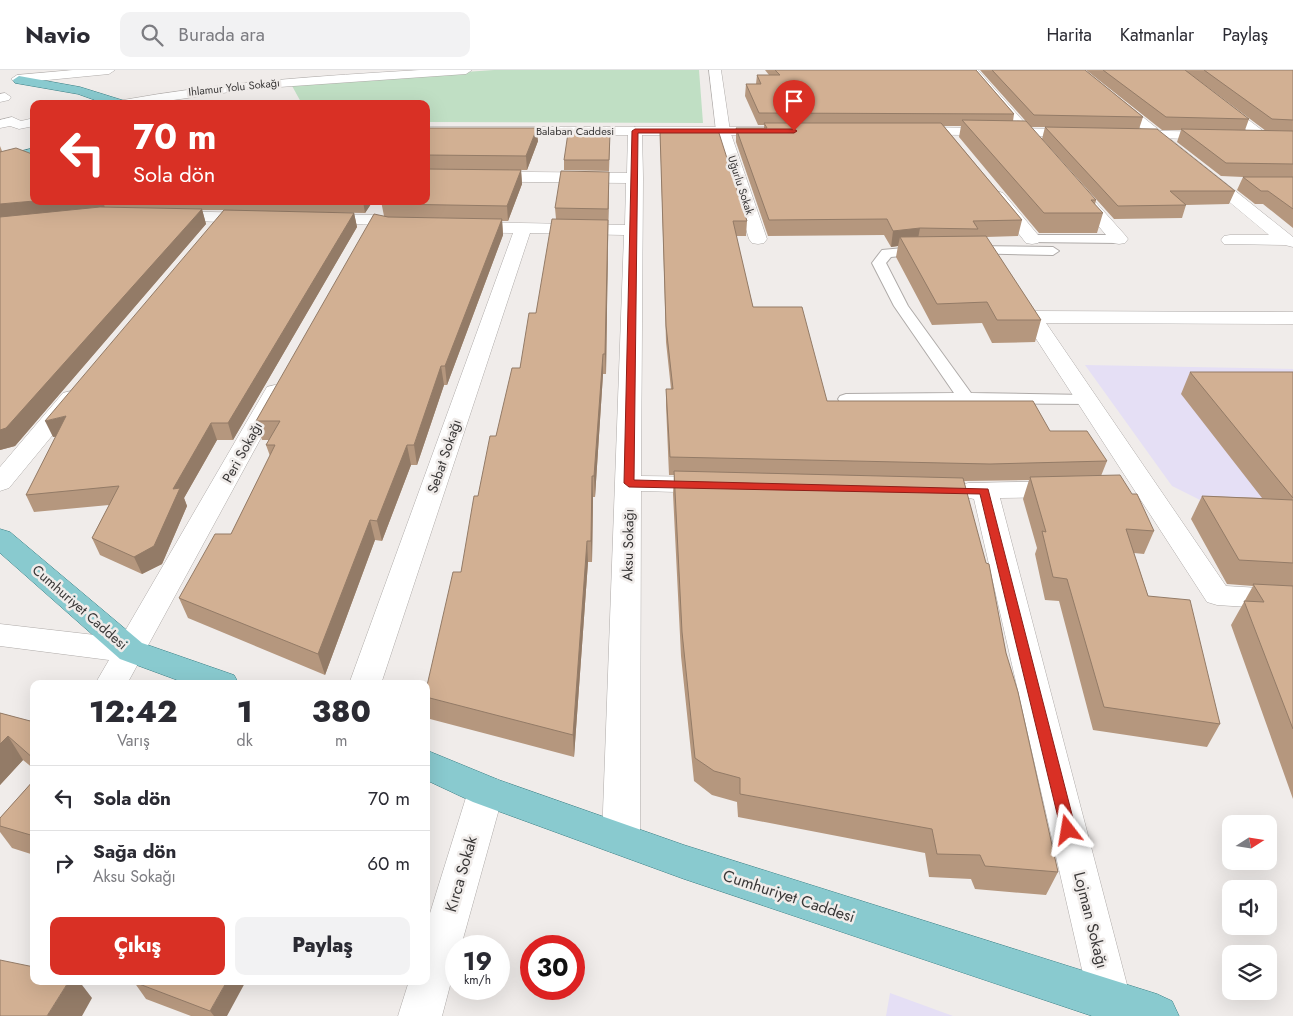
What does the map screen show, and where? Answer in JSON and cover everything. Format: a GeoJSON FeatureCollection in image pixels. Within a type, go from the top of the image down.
{"type":"FeatureCollection","features":[{"type":"Feature","properties":{"kind":"main road"},"geometry":{"type":"LineString","coordinates":[[16,76],[47,98]]}},
{"type":"Feature","properties":{"kind":"main road"},"geometry":{"type":"LineString","coordinates":[[16,76],[109,100]]}},
{"type":"Feature","properties":{"kind":"main road"},"geometry":{"type":"LineString","coordinates":[[0,161],[30,153]]}},
{"type":"Feature","properties":{"kind":"main road","name":"Cumhuriyet Caddesi"},"geometry":{"type":"LineString","coordinates":[[0,538],[131,651],[212,680]]}},
{"type":"Feature","properties":{"kind":"main road","name":"Cumhuriyet Caddesi"},"geometry":{"type":"LineString","coordinates":[[430,766],[486,790],[684,862],[1157,1016]]}},
{"type":"Feature","properties":{"kind":"street"},"geometry":{"type":"LineString","coordinates":[[16,76],[109,70]]}},
{"type":"Feature","properties":{"kind":"street","name":"Ihlamur Yolu Sokağı"},"geometry":{"type":"LineString","coordinates":[[136,100],[163,95],[279,82],[466,70]]}},
{"type":"Feature","properties":{"kind":"street","name":"Uğurlu Sokak"},"geometry":{"type":"LineString","coordinates":[[715,70],[723,131],[758,239]]}},
{"type":"Feature","properties":{"kind":"street"},"geometry":{"type":"LineString","coordinates":[[972,70],[1050,161]]}},
{"type":"Feature","properties":{"kind":"street"},"geometry":{"type":"LineString","coordinates":[[1077,70],[1154,134],[1290,241]]}},
{"type":"Feature","properties":{"kind":"street"},"geometry":{"type":"LineString","coordinates":[[1176,70],[1264,137]]}},
{"type":"Feature","properties":{"kind":"street"},"geometry":{"type":"LineString","coordinates":[[0,124],[12,121],[19,125],[30,123]]}},
{"type":"Feature","properties":{"kind":"street","name":"Balaban Caddesi"},"geometry":{"type":"LineString","coordinates":[[430,131],[788,131]]}},
{"type":"Feature","properties":{"kind":"street","name":"Aksu Sokağı"},"geometry":{"type":"LineString","coordinates":[[621,840],[635,131]]}},
{"type":"Feature","properties":{"kind":"street"},"geometry":{"type":"LineString","coordinates":[[895,131],[1095,133]]}},
{"type":"Feature","properties":{"kind":"street"},"geometry":{"type":"LineString","coordinates":[[944,131],[957,146]]}},
{"type":"Feature","properties":{"kind":"street"},"geometry":{"type":"LineString","coordinates":[[1115,134],[1293,138]]}},
{"type":"Feature","properties":{"kind":"street"},"geometry":{"type":"LineString","coordinates":[[430,176],[635,178]]}},
{"type":"Feature","properties":{"kind":"street"},"geometry":{"type":"LineString","coordinates":[[1069,182],[1119,239]]}},
{"type":"Feature","properties":{"kind":"street"},"geometry":{"type":"LineString","coordinates":[[1218,183],[1236,183]]}},
{"type":"Feature","properties":{"kind":"street"},"geometry":{"type":"LineString","coordinates":[[988,185],[1032,239]]}},
{"type":"Feature","properties":{"kind":"street"},"geometry":{"type":"LineString","coordinates":[[154,216],[272,218]]}},
{"type":"Feature","properties":{"kind":"street"},"geometry":{"type":"LineString","coordinates":[[204,240],[222,217]]}},
{"type":"Feature","properties":{"kind":"street"},"geometry":{"type":"LineString","coordinates":[[302,219],[372,219],[392,226],[420,226]]}},
{"type":"Feature","properties":{"kind":"street"},"geometry":{"type":"LineString","coordinates":[[448,227],[634,230]]}},
{"type":"Feature","properties":{"kind":"street","name":"Sebat Sokağı"},"geometry":{"type":"LineString","coordinates":[[366,680],[523,228]]}},
{"type":"Feature","properties":{"kind":"street"},"geometry":{"type":"LineString","coordinates":[[1230,240],[1290,241]]}},
{"type":"Feature","properties":{"kind":"street"},"geometry":{"type":"LineString","coordinates":[[1293,318],[1032,316],[1216,595],[1293,600]]}},
{"type":"Feature","properties":{"kind":"street","name":"Peri Sokağı"},"geometry":{"type":"LineString","coordinates":[[113,680],[285,375]]}},
{"type":"Feature","properties":{"kind":"street"},"geometry":{"type":"LineString","coordinates":[[0,483],[83,384]]}},
{"type":"Feature","properties":{"kind":"street"},"geometry":{"type":"LineString","coordinates":[[629,483],[738,486]]}},
{"type":"Feature","properties":{"kind":"street"},"geometry":{"type":"LineString","coordinates":[[1114,488],[1144,487]]}},
{"type":"Feature","properties":{"kind":"street"},"geometry":{"type":"LineString","coordinates":[[945,490],[1084,489]]}},
{"type":"Feature","properties":{"kind":"street","name":"Lojman Sokağı"},"geometry":{"type":"LineString","coordinates":[[984,491],[1110,1000]]}},
{"type":"Feature","properties":{"kind":"street"},"geometry":{"type":"LineString","coordinates":[[0,635],[131,651]]}},
{"type":"Feature","properties":{"kind":"street","name":"Kırca Sokak"},"geometry":{"type":"LineString","coordinates":[[430,982],[486,790]]}},
{"type":"Feature","properties":{"kind":"street","name":"Kırca Sokak"},"geometry":{"type":"LineString","coordinates":[[420,1016],[429,985]]}},
{"type":"Feature","properties":{"kind":"lane"},"geometry":{"type":"LineString","coordinates":[[1032,239],[1119,239]]}},
{"type":"Feature","properties":{"kind":"lane"},"geometry":{"type":"LineString","coordinates":[[936,250],[887,253],[880,263],[901,306],[966,398]]}},
{"type":"Feature","properties":{"kind":"lane"},"geometry":{"type":"LineString","coordinates":[[956,250],[1052,251]]}},
{"type":"Feature","properties":{"kind":"lane"},"geometry":{"type":"LineString","coordinates":[[846,399],[1086,400]]}},
{"type":"Feature","properties":{"kind":"shaded area"},"geometry":{"type":"Polygon","coordinates":[[[1085,365],[1293,369],[1293,502],[1202,501],[1172,486],[1085,365]]]}},
{"type":"Feature","properties":{"kind":"shaded area"},"geometry":{"type":"Polygon","coordinates":[[[890,993],[953,1016],[886,1016],[890,993]]]}},
{"type":"Feature","properties":{"kind":"green space"},"geometry":{"type":"Polygon","coordinates":[[[494,70],[699,70],[703,123],[430,122],[430,100],[300,100],[291,84],[494,70]]]}},
{"type":"Feature","properties":{"kind":"building"},"geometry":{"type":"Polygon","coordinates":[[[775,70],[976,70],[1014,114],[759,113],[746,84],[761,84],[757,75],[780,75],[775,70]]]}},
{"type":"Feature","properties":{"kind":"building"},"geometry":{"type":"Polygon","coordinates":[[[992,70],[1085,70],[1143,117],[1034,115],[992,70]]]}},
{"type":"Feature","properties":{"kind":"building"},"geometry":{"type":"Polygon","coordinates":[[[1103,70],[1185,70],[1249,119],[1166,117],[1103,70]]]}},
{"type":"Feature","properties":{"kind":"building"},"geometry":{"type":"Polygon","coordinates":[[[1204,70],[1293,70],[1293,120],[1272,119],[1204,70]]]}},
{"type":"Feature","properties":{"kind":"building"},"geometry":{"type":"Polygon","coordinates":[[[962,120],[1026,121],[1096,200],[1091,200],[1103,213],[1044,213],[962,120]]]}},
{"type":"Feature","properties":{"kind":"building"},"geometry":{"type":"Polygon","coordinates":[[[764,123],[941,123],[1022,220],[973,221],[978,229],[920,228],[893,231],[887,219],[769,220],[736,128],[767,128],[764,123]]]}},
{"type":"Feature","properties":{"kind":"building"},"geometry":{"type":"Polygon","coordinates":[[[1045,127],[1157,129],[1235,191],[1170,191],[1186,205],[1118,206],[1045,127]]]}},
{"type":"Feature","properties":{"kind":"building"},"geometry":{"type":"Polygon","coordinates":[[[430,128],[537,128],[526,156],[430,155],[430,128]]]}},
{"type":"Feature","properties":{"kind":"building"},"geometry":{"type":"Polygon","coordinates":[[[1181,129],[1293,131],[1293,164],[1226,163],[1181,129]]]}},
{"type":"Feature","properties":{"kind":"building"},"geometry":{"type":"Polygon","coordinates":[[[718,130],[747,221],[733,221],[753,307],[802,307],[827,401],[1033,401],[1050,431],[1087,431],[1107,461],[990,464],[670,457],[666,389],[673,389],[666,326],[660,132],[718,130]]]}},
{"type":"Feature","properties":{"kind":"building"},"geometry":{"type":"Polygon","coordinates":[[[568,133],[610,133],[609,160],[564,160],[568,133]]]}},
{"type":"Feature","properties":{"kind":"building"},"geometry":{"type":"Polygon","coordinates":[[[16,148],[30,153],[30,201],[0,204],[0,152],[16,148]]]}},
{"type":"Feature","properties":{"kind":"building"},"geometry":{"type":"Polygon","coordinates":[[[430,169],[521,170],[507,206],[430,205],[430,169]]]}},
{"type":"Feature","properties":{"kind":"building"},"geometry":{"type":"Polygon","coordinates":[[[561,171],[609,172],[608,209],[555,208],[561,171]]]}},
{"type":"Feature","properties":{"kind":"building"},"geometry":{"type":"Polygon","coordinates":[[[1243,177],[1293,177],[1293,209],[1268,191],[1261,191],[1243,177]]]}},
{"type":"Feature","properties":{"kind":"building"},"geometry":{"type":"Polygon","coordinates":[[[100,207],[202,209],[6,428],[0,430],[0,217],[100,207]]]}},
{"type":"Feature","properties":{"kind":"building"},"geometry":{"type":"Polygon","coordinates":[[[224,210],[354,213],[228,423],[211,423],[173,489],[180,488],[154,546],[134,557],[92,538],[119,486],[26,495],[66,416],[45,421],[224,210]]]}},
{"type":"Feature","properties":{"kind":"building"},"geometry":{"type":"Polygon","coordinates":[[[374,214],[388,217],[502,219],[445,366],[441,366],[414,445],[407,445],[377,521],[370,520],[318,654],[179,598],[215,534],[231,534],[275,445],[266,445],[280,421],[256,421],[374,214]]]}},
{"type":"Feature","properties":{"kind":"building"},"geometry":{"type":"Polygon","coordinates":[[[552,219],[608,220],[605,354],[603,354],[594,476],[592,476],[591,541],[587,541],[573,735],[430,698],[430,680],[428,680],[453,572],[461,572],[474,496],[478,496],[490,436],[496,436],[512,368],[520,368],[529,313],[536,313],[552,219]]]}},
{"type":"Feature","properties":{"kind":"building"},"geometry":{"type":"Polygon","coordinates":[[[986,236],[1041,320],[997,320],[987,302],[937,304],[900,237],[986,236]]]}},
{"type":"Feature","properties":{"kind":"building"},"geometry":{"type":"Polygon","coordinates":[[[1190,372],[1293,372],[1293,498],[1190,372]]]}},
{"type":"Feature","properties":{"kind":"building"},"geometry":{"type":"Polygon","coordinates":[[[674,471],[963,478],[986,563],[989,564],[1006,653],[1018,692],[1058,872],[985,866],[980,855],[937,854],[932,829],[740,794],[740,778],[714,771],[695,758],[682,632],[674,471]]]}},
{"type":"Feature","properties":{"kind":"building"},"geometry":{"type":"Polygon","coordinates":[[[1120,475],[1132,494],[1137,494],[1154,531],[1126,529],[1148,596],[1190,600],[1220,724],[1104,707],[1067,579],[1053,577],[1042,531],[1046,532],[1030,477],[1120,475]]]}},
{"type":"Feature","properties":{"kind":"building"},"geometry":{"type":"Polygon","coordinates":[[[1202,496],[1293,500],[1293,563],[1239,560],[1202,496]]]}},
{"type":"Feature","properties":{"kind":"building"},"geometry":{"type":"Polygon","coordinates":[[[1253,584],[1293,586],[1293,729],[1244,601],[1264,602],[1253,584]]]}},
{"type":"Feature","properties":{"kind":"building"},"geometry":{"type":"Polygon","coordinates":[[[0,713],[30,721],[30,755],[8,736],[0,744],[0,713]]]}},
{"type":"Feature","properties":{"kind":"building"},"geometry":{"type":"Polygon","coordinates":[[[30,784],[30,835],[0,826],[0,818],[30,784]]]}},
{"type":"Feature","properties":{"kind":"building"},"geometry":{"type":"Polygon","coordinates":[[[0,960],[30,966],[30,985],[66,985],[47,1016],[0,1016],[0,960]]]}},
{"type":"Feature","properties":{"kind":"building"},"geometry":{"type":"Polygon","coordinates":[[[142,985],[225,985],[210,1011],[142,985]]]}},
{"type":"Feature","properties":{"kind":"route"},"geometry":{"type":"LineString","coordinates":[[794,131],[635,131],[629,483],[984,491],[1068,830]]}}]}
